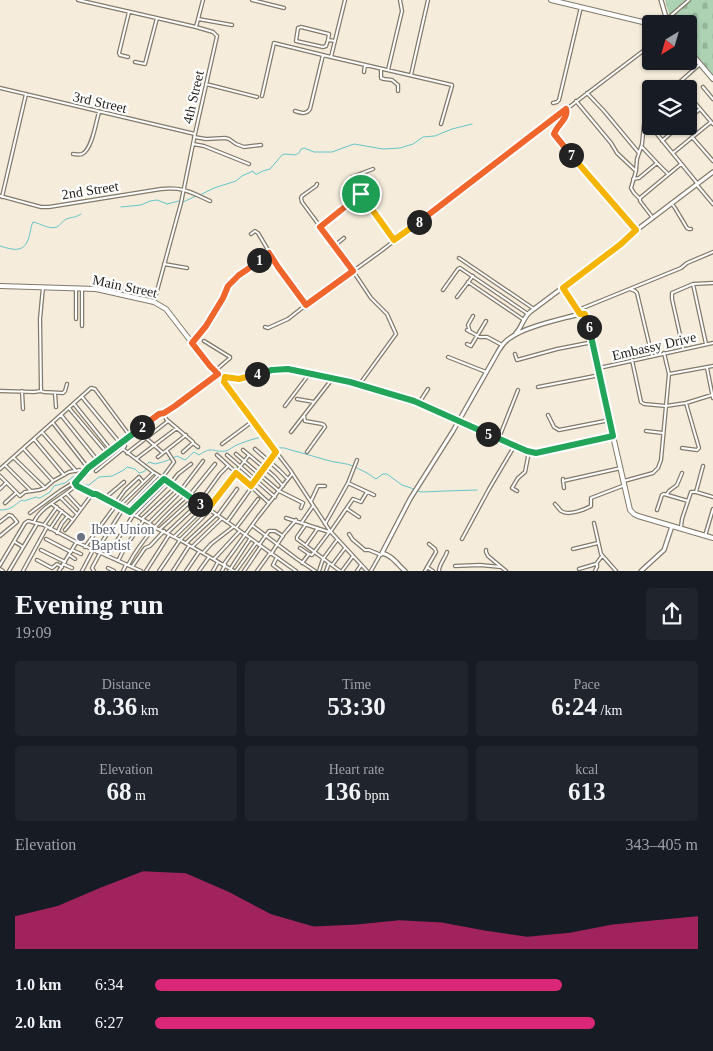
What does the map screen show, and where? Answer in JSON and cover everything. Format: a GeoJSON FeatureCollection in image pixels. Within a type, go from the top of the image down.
{"type":"FeatureCollection","features":[{"type":"Feature","properties":{"kind":"main road"},"geometry":{"type":"LineString","coordinates":[[551,0],[642,22]]}},
{"type":"Feature","properties":{"kind":"main road"},"geometry":{"type":"LineString","coordinates":[[698,62],[713,79]]}},
{"type":"Feature","properties":{"kind":"main road","name":"Main Street"},"geometry":{"type":"LineString","coordinates":[[0,286],[103,290],[154,302],[166,309],[216,373],[225,377],[239,379],[282,369],[333,378],[419,403],[527,451],[539,453],[613,436]]}},
{"type":"Feature","properties":{"kind":"main road"},"geometry":{"type":"LineString","coordinates":[[613,436],[632,513],[713,538]]}},
{"type":"Feature","properties":{"kind":"street","name":"4th Street"},"geometry":{"type":"LineString","coordinates":[[78,0],[196,27],[213,32],[217,36],[194,135],[184,189],[154,302]]}},
{"type":"Feature","properties":{"kind":"street"},"geometry":{"type":"LineString","coordinates":[[196,27],[203,0]]}},
{"type":"Feature","properties":{"kind":"street"},"geometry":{"type":"LineString","coordinates":[[252,0],[284,8]]}},
{"type":"Feature","properties":{"kind":"street"},"geometry":{"type":"LineString","coordinates":[[331,57],[344,0]]}},
{"type":"Feature","properties":{"kind":"street"},"geometry":{"type":"LineString","coordinates":[[388,70],[402,11],[400,0]]}},
{"type":"Feature","properties":{"kind":"street"},"geometry":{"type":"LineString","coordinates":[[411,75],[428,0]]}},
{"type":"Feature","properties":{"kind":"street"},"geometry":{"type":"LineString","coordinates":[[661,0],[665,15]]}},
{"type":"Feature","properties":{"kind":"street"},"geometry":{"type":"LineString","coordinates":[[674,15],[689,0]]}},
{"type":"Feature","properties":{"kind":"street"},"geometry":{"type":"LineString","coordinates":[[553,103],[558,100],[581,7]]}},
{"type":"Feature","properties":{"kind":"street"},"geometry":{"type":"LineString","coordinates":[[128,57],[119,53],[129,12]]}},
{"type":"Feature","properties":{"kind":"street"},"geometry":{"type":"LineString","coordinates":[[135,62],[145,64],[157,18]]}},
{"type":"Feature","properties":{"kind":"street"},"geometry":{"type":"LineString","coordinates":[[198,19],[232,25]]}},
{"type":"Feature","properties":{"kind":"street"},"geometry":{"type":"LineString","coordinates":[[301,27],[329,34],[328,40],[326,47],[296,41],[298,28],[301,27]]}},
{"type":"Feature","properties":{"kind":"street"},"geometry":{"type":"LineString","coordinates":[[328,40],[334,41]]}},
{"type":"Feature","properties":{"kind":"street"},"geometry":{"type":"LineString","coordinates":[[262,96],[274,43],[452,85],[441,124]]}},
{"type":"Feature","properties":{"kind":"street"},"geometry":{"type":"LineString","coordinates":[[266,327],[268,328],[288,319],[642,52]]}},
{"type":"Feature","properties":{"kind":"street"},"geometry":{"type":"LineString","coordinates":[[294,111],[304,113],[310,109],[323,55]]}},
{"type":"Feature","properties":{"kind":"street"},"geometry":{"type":"LineString","coordinates":[[682,80],[700,64]]}},
{"type":"Feature","properties":{"kind":"street"},"geometry":{"type":"LineString","coordinates":[[364,72],[365,65]]}},
{"type":"Feature","properties":{"kind":"street"},"geometry":{"type":"LineString","coordinates":[[381,69],[381,78],[393,81],[398,85],[398,91]]}},
{"type":"Feature","properties":{"kind":"street"},"geometry":{"type":"LineString","coordinates":[[206,84],[257,97]]}},
{"type":"Feature","properties":{"kind":"street"},"geometry":{"type":"LineString","coordinates":[[703,87],[713,99]]}},
{"type":"Feature","properties":{"kind":"street","name":"3rd Street"},"geometry":{"type":"LineString","coordinates":[[0,88],[206,139],[225,138],[244,147],[261,145]]}},
{"type":"Feature","properties":{"kind":"street"},"geometry":{"type":"LineString","coordinates":[[587,93],[639,153]]}},
{"type":"Feature","properties":{"kind":"street"},"geometry":{"type":"LineString","coordinates":[[1,196],[26,94]]}},
{"type":"Feature","properties":{"kind":"street"},"geometry":{"type":"LineString","coordinates":[[576,101],[617,153],[636,171]]}},
{"type":"Feature","properties":{"kind":"street"},"geometry":{"type":"LineString","coordinates":[[673,153],[712,123],[697,105]]}},
{"type":"Feature","properties":{"kind":"street"},"geometry":{"type":"LineString","coordinates":[[566,109],[567,115],[555,130],[554,135],[636,230]]}},
{"type":"Feature","properties":{"kind":"street"},"geometry":{"type":"LineString","coordinates":[[73,154],[84,153],[90,144],[99,112]]}},
{"type":"Feature","properties":{"kind":"street"},"geometry":{"type":"LineString","coordinates":[[643,135],[632,190],[653,218]]}},
{"type":"Feature","properties":{"kind":"street"},"geometry":{"type":"LineString","coordinates":[[657,135],[713,204]]}},
{"type":"Feature","properties":{"kind":"street"},"geometry":{"type":"LineString","coordinates":[[662,141],[669,135]]}},
{"type":"Feature","properties":{"kind":"street"},"geometry":{"type":"LineString","coordinates":[[692,137],[713,161]]}},
{"type":"Feature","properties":{"kind":"street"},"geometry":{"type":"LineString","coordinates":[[193,144],[204,146],[249,164]]}},
{"type":"Feature","properties":{"kind":"street"},"geometry":{"type":"LineString","coordinates":[[642,146],[668,174]]}},
{"type":"Feature","properties":{"kind":"street"},"geometry":{"type":"LineString","coordinates":[[633,179],[639,178],[657,163]]}},
{"type":"Feature","properties":{"kind":"street"},"geometry":{"type":"LineString","coordinates":[[640,199],[681,164]]}},
{"type":"Feature","properties":{"kind":"street"},"geometry":{"type":"LineString","coordinates":[[373,168],[351,180],[394,240]]}},
{"type":"Feature","properties":{"kind":"street"},"geometry":{"type":"LineString","coordinates":[[521,330],[524,320],[534,309],[713,172]]}},
{"type":"Feature","properties":{"kind":"street"},"geometry":{"type":"LineString","coordinates":[[317,184],[302,196],[305,207],[371,298],[387,314],[396,334],[359,385]]}},
{"type":"Feature","properties":{"kind":"street","name":"2nd Street"},"geometry":{"type":"LineString","coordinates":[[1,196],[41,207],[49,207],[161,189],[184,189]]}},
{"type":"Feature","properties":{"kind":"street"},"geometry":{"type":"LineString","coordinates":[[184,189],[210,201]]}},
{"type":"Feature","properties":{"kind":"street"},"geometry":{"type":"LineString","coordinates":[[320,227],[361,194]]}},
{"type":"Feature","properties":{"kind":"street"},"geometry":{"type":"LineString","coordinates":[[672,204],[687,228],[691,229]]}},
{"type":"Feature","properties":{"kind":"street"},"geometry":{"type":"LineString","coordinates":[[251,234],[258,233],[278,267],[306,305]]}},
{"type":"Feature","properties":{"kind":"street"},"geometry":{"type":"LineString","coordinates":[[334,246],[344,238]]}},
{"type":"Feature","properties":{"kind":"street"},"geometry":{"type":"LineString","coordinates":[[225,377],[224,383],[292,474],[330,532],[369,571],[381,554],[413,494],[434,462],[502,345],[521,330],[579,312],[630,288],[681,268],[687,263],[713,252]]}},
{"type":"Feature","properties":{"kind":"street"},"geometry":{"type":"LineString","coordinates":[[192,343],[206,326],[228,286],[255,262],[269,253]]}},
{"type":"Feature","properties":{"kind":"street"},"geometry":{"type":"LineString","coordinates":[[459,258],[534,309]]}},
{"type":"Feature","properties":{"kind":"street"},"geometry":{"type":"LineString","coordinates":[[164,264],[187,268]]}},
{"type":"Feature","properties":{"kind":"street"},"geometry":{"type":"LineString","coordinates":[[443,290],[459,268],[528,314]]}},
{"type":"Feature","properties":{"kind":"street"},"geometry":{"type":"LineString","coordinates":[[457,297],[473,276]]}},
{"type":"Feature","properties":{"kind":"street"},"geometry":{"type":"LineString","coordinates":[[468,282],[524,320]]}},
{"type":"Feature","properties":{"kind":"street"},"geometry":{"type":"LineString","coordinates":[[684,349],[672,294],[673,291],[692,284],[713,283]]}},
{"type":"Feature","properties":{"kind":"street"},"geometry":{"type":"LineString","coordinates":[[692,284],[706,344]]}},
{"type":"Feature","properties":{"kind":"street"},"geometry":{"type":"LineString","coordinates":[[41,391],[40,319],[43,287]]}},
{"type":"Feature","properties":{"kind":"street"},"geometry":{"type":"LineString","coordinates":[[76,288],[76,319]]}},
{"type":"Feature","properties":{"kind":"street"},"geometry":{"type":"LineString","coordinates":[[82,288],[82,326]]}},
{"type":"Feature","properties":{"kind":"street"},"geometry":{"type":"LineString","coordinates":[[563,288],[579,312],[586,315],[613,436]]}},
{"type":"Feature","properties":{"kind":"street"},"geometry":{"type":"LineString","coordinates":[[630,288],[637,293],[652,356]]}},
{"type":"Feature","properties":{"kind":"street"},"geometry":{"type":"LineString","coordinates":[[473,316],[468,325],[468,331],[502,345]]}},
{"type":"Feature","properties":{"kind":"street"},"geometry":{"type":"LineString","coordinates":[[467,344],[471,346],[486,321]]}},
{"type":"Feature","properties":{"kind":"street"},"geometry":{"type":"LineString","coordinates":[[30,513],[60,491],[75,483],[88,468],[107,453],[159,414],[164,413],[198,390],[216,373],[230,357],[204,341]]}},
{"type":"Feature","properties":{"kind":"street"},"geometry":{"type":"LineString","coordinates":[[515,354],[517,360],[593,342]]}},
{"type":"Feature","properties":{"kind":"street","name":"Embassy Drive"},"geometry":{"type":"LineString","coordinates":[[598,368],[713,343]]}},
{"type":"Feature","properties":{"kind":"street"},"geometry":{"type":"LineString","coordinates":[[556,504],[564,512],[585,509],[591,506],[592,498],[656,471],[661,460],[669,374],[664,353]]}},
{"type":"Feature","properties":{"kind":"street"},"geometry":{"type":"LineString","coordinates":[[448,357],[486,372]]}},
{"type":"Feature","properties":{"kind":"street"},"geometry":{"type":"LineString","coordinates":[[632,360],[641,402],[644,404],[666,406],[713,396],[707,368]]}},
{"type":"Feature","properties":{"kind":"street"},"geometry":{"type":"LineString","coordinates":[[669,374],[713,366]]}},
{"type":"Feature","properties":{"kind":"street"},"geometry":{"type":"LineString","coordinates":[[285,406],[310,373]]}},
{"type":"Feature","properties":{"kind":"street","name":"Embassy Drive"},"geometry":{"type":"LineString","coordinates":[[538,387],[600,375]]}},
{"type":"Feature","properties":{"kind":"street"},"geometry":{"type":"LineString","coordinates":[[291,432],[333,378]]}},
{"type":"Feature","properties":{"kind":"street"},"geometry":{"type":"LineString","coordinates":[[0,391],[64,393],[66,384]]}},
{"type":"Feature","properties":{"kind":"street"},"geometry":{"type":"LineString","coordinates":[[0,469],[90,388],[95,389],[130,436]]}},
{"type":"Feature","properties":{"kind":"street"},"geometry":{"type":"LineString","coordinates":[[419,403],[428,389]]}},
{"type":"Feature","properties":{"kind":"street"},"geometry":{"type":"LineString","coordinates":[[499,438],[518,390]]}},
{"type":"Feature","properties":{"kind":"street"},"geometry":{"type":"LineString","coordinates":[[22,392],[23,409]]}},
{"type":"Feature","properties":{"kind":"street"},"geometry":{"type":"LineString","coordinates":[[55,393],[56,407]]}},
{"type":"Feature","properties":{"kind":"street"},"geometry":{"type":"LineString","coordinates":[[82,397],[125,446],[123,450],[96,471]]}},
{"type":"Feature","properties":{"kind":"street"},"geometry":{"type":"LineString","coordinates":[[297,399],[314,402]]}},
{"type":"Feature","properties":{"kind":"street"},"geometry":{"type":"LineString","coordinates":[[682,448],[697,450],[699,448],[686,403]]}},
{"type":"Feature","properties":{"kind":"street"},"geometry":{"type":"LineString","coordinates":[[74,404],[111,450]]}},
{"type":"Feature","properties":{"kind":"street"},"geometry":{"type":"LineString","coordinates":[[69,408],[107,453]]}},
{"type":"Feature","properties":{"kind":"street"},"geometry":{"type":"LineString","coordinates":[[164,413],[165,418],[198,447]]}},
{"type":"Feature","properties":{"kind":"street"},"geometry":{"type":"LineString","coordinates":[[548,415],[554,427],[559,430],[610,420]]}},
{"type":"Feature","properties":{"kind":"street"},"geometry":{"type":"LineString","coordinates":[[61,416],[98,461]]}},
{"type":"Feature","properties":{"kind":"street"},"geometry":{"type":"LineString","coordinates":[[304,416],[305,421],[322,424],[326,428],[307,452]]}},
{"type":"Feature","properties":{"kind":"street"},"geometry":{"type":"LineString","coordinates":[[127,453],[168,421]]}},
{"type":"Feature","properties":{"kind":"street"},"geometry":{"type":"LineString","coordinates":[[222,444],[253,421]]}},
{"type":"Feature","properties":{"kind":"street"},"geometry":{"type":"LineString","coordinates":[[52,422],[88,468]]}},
{"type":"Feature","properties":{"kind":"street"},"geometry":{"type":"LineString","coordinates":[[136,459],[177,428]]}},
{"type":"Feature","properties":{"kind":"street"},"geometry":{"type":"LineString","coordinates":[[646,431],[664,433]]}},
{"type":"Feature","properties":{"kind":"street"},"geometry":{"type":"LineString","coordinates":[[42,432],[76,471]]}},
{"type":"Feature","properties":{"kind":"street"},"geometry":{"type":"LineString","coordinates":[[158,456],[186,435]]}},
{"type":"Feature","properties":{"kind":"street"},"geometry":{"type":"LineString","coordinates":[[146,438],[163,453]]}},
{"type":"Feature","properties":{"kind":"street"},"geometry":{"type":"LineString","coordinates":[[34,439],[64,475]]}},
{"type":"Feature","properties":{"kind":"street"},"geometry":{"type":"LineString","coordinates":[[183,452],[193,443]]}},
{"type":"Feature","properties":{"kind":"street"},"geometry":{"type":"LineString","coordinates":[[462,539],[489,488],[515,445]]}},
{"type":"Feature","properties":{"kind":"street"},"geometry":{"type":"LineString","coordinates":[[24,448],[53,480]]}},
{"type":"Feature","properties":{"kind":"street"},"geometry":{"type":"LineString","coordinates":[[254,449],[288,479]]}},
{"type":"Feature","properties":{"kind":"street"},"geometry":{"type":"LineString","coordinates":[[123,450],[296,571]]}},
{"type":"Feature","properties":{"kind":"street"},"geometry":{"type":"LineString","coordinates":[[130,512],[163,479],[174,462],[167,450]]}},
{"type":"Feature","properties":{"kind":"street"},"geometry":{"type":"LineString","coordinates":[[243,450],[251,455],[283,486]]}},
{"type":"Feature","properties":{"kind":"street"},"geometry":{"type":"LineString","coordinates":[[517,491],[512,488],[518,478],[525,472],[528,457],[527,451]]}},
{"type":"Feature","properties":{"kind":"street"},"geometry":{"type":"LineString","coordinates":[[251,486],[276,452]]}},
{"type":"Feature","properties":{"kind":"street"},"geometry":{"type":"LineString","coordinates":[[217,454],[269,503]]}},
{"type":"Feature","properties":{"kind":"street"},"geometry":{"type":"LineString","coordinates":[[236,454],[280,491],[303,503],[301,508]]}},
{"type":"Feature","properties":{"kind":"street"},"geometry":{"type":"LineString","coordinates":[[227,455],[274,497]]}},
{"type":"Feature","properties":{"kind":"street"},"geometry":{"type":"LineString","coordinates":[[159,571],[180,540],[209,510],[249,455]]}},
{"type":"Feature","properties":{"kind":"street"},"geometry":{"type":"LineString","coordinates":[[14,457],[45,488]]}},
{"type":"Feature","properties":{"kind":"street"},"geometry":{"type":"LineString","coordinates":[[325,523],[358,460]]}},
{"type":"Feature","properties":{"kind":"street"},"geometry":{"type":"LineString","coordinates":[[148,523],[181,490],[203,461]]}},
{"type":"Feature","properties":{"kind":"street"},"geometry":{"type":"LineString","coordinates":[[107,556],[135,515],[191,464]]}},
{"type":"Feature","properties":{"kind":"street"},"geometry":{"type":"LineString","coordinates":[[123,571],[154,527],[189,496],[215,464]]}},
{"type":"Feature","properties":{"kind":"street"},"geometry":{"type":"LineString","coordinates":[[5,465],[31,491]]}},
{"type":"Feature","properties":{"kind":"street"},"geometry":{"type":"LineString","coordinates":[[146,571],[168,534],[199,503],[228,466]]}},
{"type":"Feature","properties":{"kind":"street"},"geometry":{"type":"LineString","coordinates":[[696,492],[704,466]]}},
{"type":"Feature","properties":{"kind":"street"},"geometry":{"type":"LineString","coordinates":[[564,488],[563,480],[621,468]]}},
{"type":"Feature","properties":{"kind":"street"},"geometry":{"type":"LineString","coordinates":[[0,476],[21,496],[26,492],[45,488],[53,480],[64,475],[76,471],[85,472]]}},
{"type":"Feature","properties":{"kind":"street"},"geometry":{"type":"LineString","coordinates":[[117,505],[153,472]]}},
{"type":"Feature","properties":{"kind":"street"},"geometry":{"type":"LineString","coordinates":[[657,510],[662,495],[667,494],[677,485],[682,473]]}},
{"type":"Feature","properties":{"kind":"street"},"geometry":{"type":"LineString","coordinates":[[222,571],[224,565],[252,525],[292,474]]}},
{"type":"Feature","properties":{"kind":"street"},"geometry":{"type":"LineString","coordinates":[[96,552],[124,509],[158,476]]}},
{"type":"Feature","properties":{"kind":"street"},"geometry":{"type":"LineString","coordinates":[[85,547],[117,505],[125,490],[138,477],[143,482]]}},
{"type":"Feature","properties":{"kind":"street"},"geometry":{"type":"LineString","coordinates":[[104,499],[124,482]]}},
{"type":"Feature","properties":{"kind":"street"},"geometry":{"type":"LineString","coordinates":[[348,482],[374,495]]}},
{"type":"Feature","properties":{"kind":"street"},"geometry":{"type":"LineString","coordinates":[[0,490],[6,483]]}},
{"type":"Feature","properties":{"kind":"street"},"geometry":{"type":"LineString","coordinates":[[75,483],[77,486],[96,494],[186,543],[230,570],[235,571],[256,542]]}},
{"type":"Feature","properties":{"kind":"street"},"geometry":{"type":"LineString","coordinates":[[34,522],[42,510],[77,486]]}},
{"type":"Feature","properties":{"kind":"street"},"geometry":{"type":"LineString","coordinates":[[311,501],[318,486],[325,486]]}},
{"type":"Feature","properties":{"kind":"street"},"geometry":{"type":"LineString","coordinates":[[118,561],[143,520],[176,487]]}},
{"type":"Feature","properties":{"kind":"street"},"geometry":{"type":"LineString","coordinates":[[186,543],[217,515],[237,489]]}},
{"type":"Feature","properties":{"kind":"street"},"geometry":{"type":"LineString","coordinates":[[227,522],[249,491]]}},
{"type":"Feature","properties":{"kind":"street"},"geometry":{"type":"LineString","coordinates":[[302,563],[309,554],[312,555],[315,552],[353,499],[362,502],[367,492]]}},
{"type":"Feature","properties":{"kind":"street"},"geometry":{"type":"LineString","coordinates":[[681,529],[682,519],[691,492],[713,497]]}},
{"type":"Feature","properties":{"kind":"street"},"geometry":{"type":"LineString","coordinates":[[5,503],[16,493]]}},
{"type":"Feature","properties":{"kind":"street"},"geometry":{"type":"LineString","coordinates":[[66,494],[70,501],[81,509]]}},
{"type":"Feature","properties":{"kind":"street"},"geometry":{"type":"LineString","coordinates":[[65,530],[93,494]]}},
{"type":"Feature","properties":{"kind":"street"},"geometry":{"type":"LineString","coordinates":[[667,494],[688,501]]}},
{"type":"Feature","properties":{"kind":"street"},"geometry":{"type":"LineString","coordinates":[[60,498],[77,514]]}},
{"type":"Feature","properties":{"kind":"street"},"geometry":{"type":"LineString","coordinates":[[160,529],[193,499]]}},
{"type":"Feature","properties":{"kind":"street"},"geometry":{"type":"LineString","coordinates":[[202,553],[210,544],[235,527],[258,499]]}},
{"type":"Feature","properties":{"kind":"street"},"geometry":{"type":"LineString","coordinates":[[52,503],[72,520]]}},
{"type":"Feature","properties":{"kind":"street"},"geometry":{"type":"LineString","coordinates":[[39,506],[42,510]]}},
{"type":"Feature","properties":{"kind":"street"},"geometry":{"type":"LineString","coordinates":[[302,522],[314,506]]}},
{"type":"Feature","properties":{"kind":"street"},"geometry":{"type":"LineString","coordinates":[[44,526],[57,507]]}},
{"type":"Feature","properties":{"kind":"street"},"geometry":{"type":"LineString","coordinates":[[174,537],[205,507]]}},
{"type":"Feature","properties":{"kind":"street"},"geometry":{"type":"LineString","coordinates":[[347,509],[358,517]]}},
{"type":"Feature","properties":{"kind":"street"},"geometry":{"type":"LineString","coordinates":[[705,536],[713,509]]}},
{"type":"Feature","properties":{"kind":"street"},"geometry":{"type":"LineString","coordinates":[[50,529],[62,511]]}},
{"type":"Feature","properties":{"kind":"street"},"geometry":{"type":"LineString","coordinates":[[0,522],[9,515],[17,522],[0,536]]}},
{"type":"Feature","properties":{"kind":"street"},"geometry":{"type":"LineString","coordinates":[[58,533],[62,523],[68,516]]}},
{"type":"Feature","properties":{"kind":"street"},"geometry":{"type":"LineString","coordinates":[[172,571],[191,546],[221,518]]}},
{"type":"Feature","properties":{"kind":"street"},"geometry":{"type":"LineString","coordinates":[[286,518],[330,532]]}},
{"type":"Feature","properties":{"kind":"street"},"geometry":{"type":"LineString","coordinates":[[257,571],[296,520]]}},
{"type":"Feature","properties":{"kind":"street"},"geometry":{"type":"LineString","coordinates":[[0,565],[28,521],[38,523],[85,547],[141,571]]}},
{"type":"Feature","properties":{"kind":"street"},"geometry":{"type":"LineString","coordinates":[[9,571],[38,523]]}},
{"type":"Feature","properties":{"kind":"street"},"geometry":{"type":"LineString","coordinates":[[594,523],[602,556],[616,571]]}},
{"type":"Feature","properties":{"kind":"street"},"geometry":{"type":"LineString","coordinates":[[306,524],[297,538],[339,571],[353,556]]}},
{"type":"Feature","properties":{"kind":"street"},"geometry":{"type":"LineString","coordinates":[[252,525],[302,563],[317,571],[337,540]]}},
{"type":"Feature","properties":{"kind":"street"},"geometry":{"type":"LineString","coordinates":[[641,571],[664,550],[672,526]]}},
{"type":"Feature","properties":{"kind":"street"},"geometry":{"type":"LineString","coordinates":[[23,571],[47,527]]}},
{"type":"Feature","properties":{"kind":"street"},"geometry":{"type":"LineString","coordinates":[[306,545],[318,528]]}},
{"type":"Feature","properties":{"kind":"street"},"geometry":{"type":"LineString","coordinates":[[244,571],[270,531],[272,530],[283,536]]}},
{"type":"Feature","properties":{"kind":"street"},"geometry":{"type":"LineString","coordinates":[[132,567],[145,548],[150,546],[164,531]]}},
{"type":"Feature","properties":{"kind":"street"},"geometry":{"type":"LineString","coordinates":[[214,559],[240,531]]}},
{"type":"Feature","properties":{"kind":"street"},"geometry":{"type":"LineString","coordinates":[[349,534],[365,550],[388,555],[405,571]]}},
{"type":"Feature","properties":{"kind":"street"},"geometry":{"type":"LineString","coordinates":[[230,570],[250,538]]}},
{"type":"Feature","properties":{"kind":"street"},"geometry":{"type":"LineString","coordinates":[[46,539],[81,554]]}},
{"type":"Feature","properties":{"kind":"street"},"geometry":{"type":"LineString","coordinates":[[15,542],[23,547]]}},
{"type":"Feature","properties":{"kind":"street"},"geometry":{"type":"LineString","coordinates":[[60,571],[76,542]]}},
{"type":"Feature","properties":{"kind":"street"},"geometry":{"type":"LineString","coordinates":[[573,549],[598,543]]}},
{"type":"Feature","properties":{"kind":"street"},"geometry":{"type":"LineString","coordinates":[[425,571],[436,552],[429,544]]}},
{"type":"Feature","properties":{"kind":"street"},"geometry":{"type":"LineString","coordinates":[[300,548],[309,554]]}},
{"type":"Feature","properties":{"kind":"street"},"geometry":{"type":"LineString","coordinates":[[332,565],[345,548]]}},
{"type":"Feature","properties":{"kind":"street"},"geometry":{"type":"LineString","coordinates":[[41,550],[72,568]]}},
{"type":"Feature","properties":{"kind":"street"},"geometry":{"type":"LineString","coordinates":[[82,571],[93,550]]}},
{"type":"Feature","properties":{"kind":"street"},"geometry":{"type":"LineString","coordinates":[[486,550],[488,556],[506,571]]}},
{"type":"Feature","properties":{"kind":"street"},"geometry":{"type":"LineString","coordinates":[[186,571],[199,551]]}},
{"type":"Feature","properties":{"kind":"street"},"geometry":{"type":"LineString","coordinates":[[439,571],[439,566],[447,552]]}},
{"type":"Feature","properties":{"kind":"street"},"geometry":{"type":"LineString","coordinates":[[94,571],[92,568],[100,553]]}},
{"type":"Feature","properties":{"kind":"street"},"geometry":{"type":"LineString","coordinates":[[68,555],[76,559]]}},
{"type":"Feature","properties":{"kind":"street"},"geometry":{"type":"LineString","coordinates":[[595,571],[602,556]]}},
{"type":"Feature","properties":{"kind":"street"},"geometry":{"type":"LineString","coordinates":[[199,571],[209,557]]}},
{"type":"Feature","properties":{"kind":"street"},"geometry":{"type":"LineString","coordinates":[[277,558],[273,565],[281,571]]}},
{"type":"Feature","properties":{"kind":"street"},"geometry":{"type":"LineString","coordinates":[[37,560],[52,568],[57,564],[62,567]]}},
{"type":"Feature","properties":{"kind":"street"},"geometry":{"type":"LineString","coordinates":[[213,571],[219,562]]}},
{"type":"Feature","properties":{"kind":"street"},"geometry":{"type":"LineString","coordinates":[[326,571],[329,563]]}},
{"type":"Feature","properties":{"kind":"street"},"geometry":{"type":"LineString","coordinates":[[579,568],[597,564]]}},
{"type":"Feature","properties":{"kind":"street"},"geometry":{"type":"LineString","coordinates":[[357,571],[361,565]]}},
{"type":"Feature","properties":{"kind":"street"},"geometry":{"type":"LineString","coordinates":[[455,566],[480,565],[501,567]]}},
{"type":"Feature","properties":{"kind":"street"},"geometry":{"type":"LineString","coordinates":[[427,567],[433,571]]}},
{"type":"Feature","properties":{"kind":"street"},"geometry":{"type":"LineString","coordinates":[[108,568],[114,571]]}},
{"type":"Feature","properties":{"kind":"green space"},"geometry":{"type":"Polygon","coordinates":[[[665,0],[713,0],[713,75],[698,58],[698,15],[669,15],[665,0]]]}},
{"type":"Feature","properties":{"kind":"waterway"},"geometry":{"type":"LineString","coordinates":[[200,195],[236,181],[253,171],[257,174],[270,169],[282,155],[295,155],[304,148],[314,152],[332,152],[354,144],[383,149],[400,148],[413,144],[423,137],[435,136],[472,124]]}},
{"type":"Feature","properties":{"kind":"waterway"},"geometry":{"type":"LineString","coordinates":[[183,202],[196,196]]}},
{"type":"Feature","properties":{"kind":"waterway"},"geometry":{"type":"LineString","coordinates":[[121,207],[141,205],[157,200],[167,204],[179,201]]}},
{"type":"Feature","properties":{"kind":"waterway"},"geometry":{"type":"LineString","coordinates":[[0,246],[11,249],[23,247],[28,240],[33,222],[54,228],[66,219],[81,214]]}},
{"type":"Feature","properties":{"kind":"waterway"},"geometry":{"type":"LineString","coordinates":[[79,481],[89,485],[99,477],[112,476],[127,467],[135,469],[139,473],[146,470],[145,466],[149,462],[155,464],[177,456],[185,460],[194,452],[199,455],[210,450],[226,451],[243,442],[264,437]]}},
{"type":"Feature","properties":{"kind":"waterway"},"geometry":{"type":"LineString","coordinates":[[267,440],[268,443],[279,448],[353,466]]}},
{"type":"Feature","properties":{"kind":"waterway"},"geometry":{"type":"LineString","coordinates":[[355,467],[376,479],[383,474],[387,474],[402,485],[414,489]]}},
{"type":"Feature","properties":{"kind":"waterway"},"geometry":{"type":"LineString","coordinates":[[0,510],[10,508],[22,500],[40,498],[50,492],[54,486],[65,483],[74,476],[78,478]]}},
{"type":"Feature","properties":{"kind":"waterway"},"geometry":{"type":"LineString","coordinates":[[417,491],[477,490]]}},
{"type":"Feature","properties":{"kind":"place","name":"Ibex Union Baptist"},"geometry":{"type":"Point","coordinates":[81,537]}},
{"type":"Feature","properties":{"kind":"route"},"geometry":{"type":"LineString","coordinates":[[566,109],[567,115],[555,130],[554,135],[636,230],[621,244],[563,288],[580,314],[584,313],[587,317],[613,436],[536,453],[408,399],[333,378],[290,370],[272,370],[239,379],[225,377],[224,381],[276,452],[251,486],[236,473],[208,509],[164,479],[130,512],[95,493],[93,494],[77,486],[75,483],[85,472],[107,453],[159,414],[175,406],[218,374],[192,343],[206,326],[228,286],[255,262],[269,253],[306,305],[353,271],[320,227],[361,194],[394,240],[566,109]]}}]}
